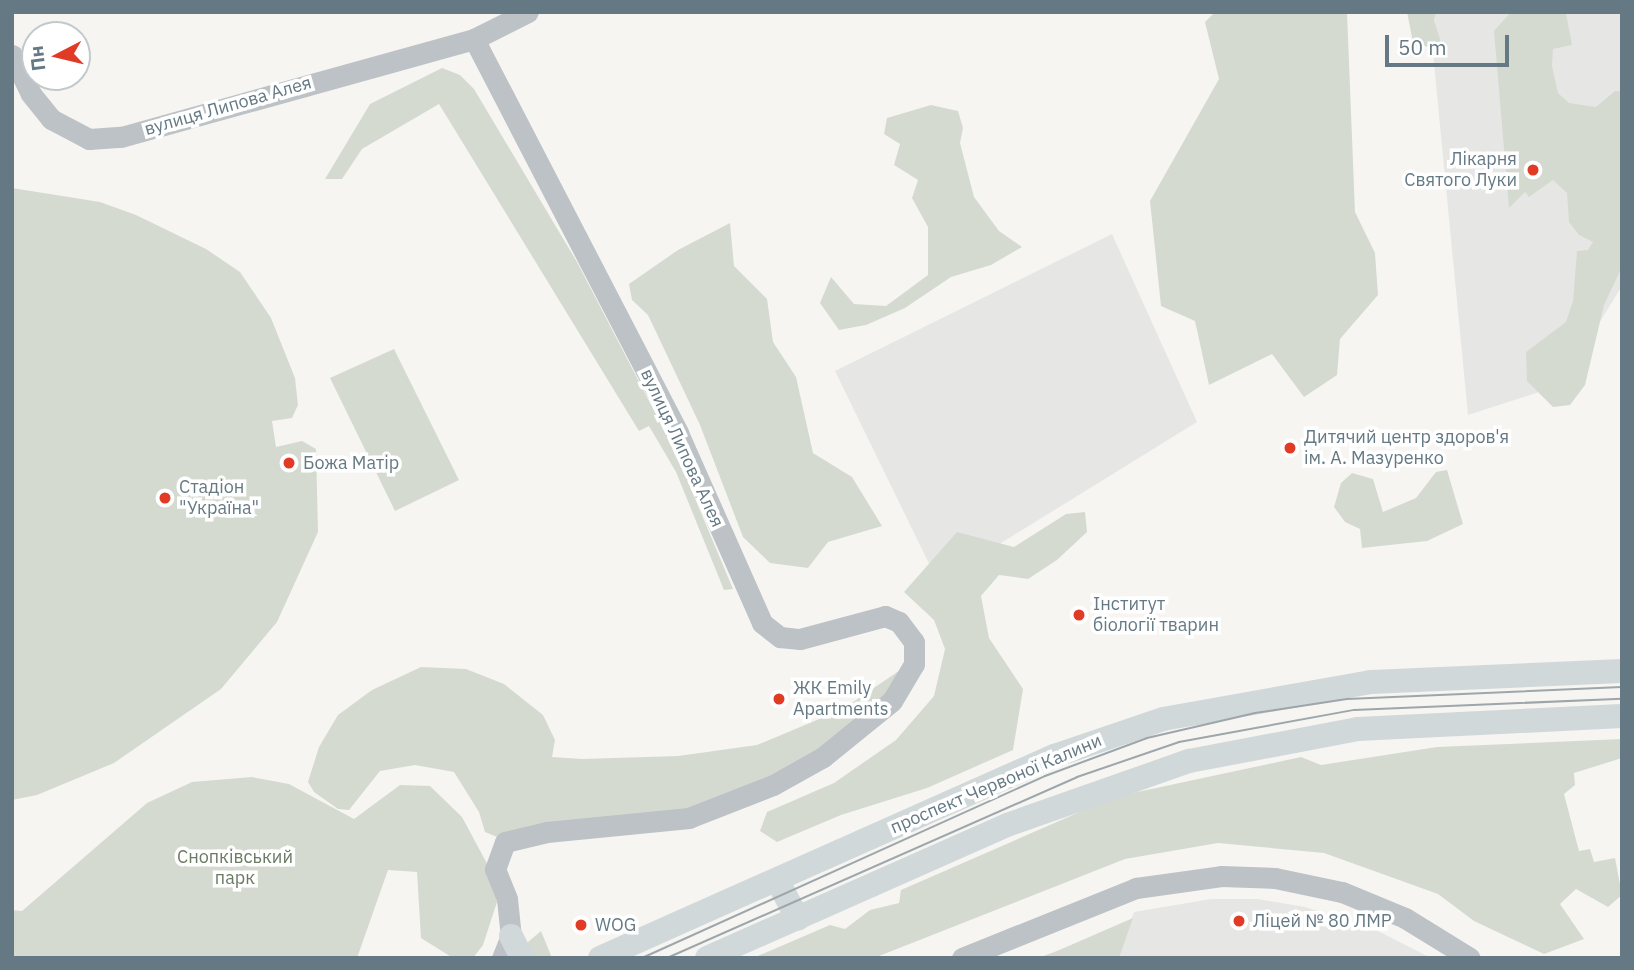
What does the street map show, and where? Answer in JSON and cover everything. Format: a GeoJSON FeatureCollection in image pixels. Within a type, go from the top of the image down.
{"type":"FeatureCollection","features":[{"type":"Feature","properties":{"kind":"main road","name":"проспект Червоної Калини"},"geometry":{"type":"LineString","coordinates":[[600,958],[1054,756],[1163,719],[1371,682],[1622,671]]}},
{"type":"Feature","properties":{"kind":"main road"},"geometry":{"type":"LineString","coordinates":[[707,958],[1007,825],[1189,761],[1358,729],[1622,716]]}},
{"type":"Feature","properties":{"kind":"main road"},"geometry":{"type":"LineString","coordinates":[[777,880],[798,919]]}},
{"type":"Feature","properties":{"kind":"street"},"geometry":{"type":"LineString","coordinates":[[474,39],[528,12]]}},
{"type":"Feature","properties":{"kind":"street","name":"вулиця Липова Алея"},"geometry":{"type":"LineString","coordinates":[[12,55],[31,94],[51,119],[76,136],[89,139],[121,137],[474,39],[678,433],[762,623],[780,637],[800,639],[885,616],[907,630],[915,653],[907,682],[868,724],[773,785],[689,818],[547,832],[505,842],[495,869],[507,899],[511,951]]}},
{"type":"Feature","properties":{"kind":"street"},"geometry":{"type":"LineString","coordinates":[[962,958],[1136,888],[1221,876],[1275,878],[1342,892],[1405,918],[1470,958]]}},
{"type":"Feature","properties":{"kind":"shaded area","name":"Лікарня Святого Луки"},"geometry":{"type":"Polygon","coordinates":[[[1429,12],[1622,12],[1622,286],[1561,385],[1468,415],[1429,12]]]}},
{"type":"Feature","properties":{"kind":"shaded area"},"geometry":{"type":"Polygon","coordinates":[[[1112,234],[1197,422],[938,582],[835,371],[1112,234]]]}},
{"type":"Feature","properties":{"kind":"shaded area","name":"Ліцей № 80 ЛМР"},"geometry":{"type":"Polygon","coordinates":[[[1211,899],[1258,899],[1305,907],[1374,929],[1431,958],[1117,958],[1134,912],[1211,899]]]}},
{"type":"Feature","properties":{"kind":"green space"},"geometry":{"type":"Polygon","coordinates":[[[1215,12],[1347,12],[1355,212],[1375,253],[1378,295],[1340,339],[1337,375],[1304,397],[1272,354],[1209,385],[1195,321],[1161,306],[1150,201],[1219,79],[1205,22],[1215,12]]]}},
{"type":"Feature","properties":{"kind":"green space"},"geometry":{"type":"Polygon","coordinates":[[[1407,12],[1436,12],[1434,20],[1444,52],[1413,42],[1407,12]]]}},
{"type":"Feature","properties":{"kind":"green space"},"geometry":{"type":"Polygon","coordinates":[[[1511,12],[1566,13],[1572,45],[1553,49],[1552,66],[1558,93],[1569,103],[1596,107],[1615,91],[1622,91],[1622,267],[1604,305],[1585,385],[1570,405],[1553,407],[1527,381],[1526,352],[1566,322],[1573,301],[1577,251],[1588,250],[1593,242],[1579,235],[1569,222],[1567,193],[1553,180],[1529,197],[1525,192],[1509,208],[1494,31],[1511,12]]]}},
{"type":"Feature","properties":{"kind":"green space"},"geometry":{"type":"Polygon","coordinates":[[[442,68],[460,75],[474,89],[577,262],[676,453],[733,589],[724,590],[676,472],[649,426],[639,431],[439,104],[362,149],[342,179],[325,179],[370,104],[442,68]]]}},
{"type":"Feature","properties":{"kind":"green space"},"geometry":{"type":"Polygon","coordinates":[[[931,105],[958,111],[963,128],[960,143],[974,197],[999,231],[1022,247],[991,265],[951,277],[905,308],[866,325],[839,330],[820,303],[831,277],[854,304],[886,306],[928,275],[928,227],[912,198],[918,180],[894,165],[900,144],[884,134],[887,118],[931,105]]]}},
{"type":"Feature","properties":{"kind":"green space","name":"Стадіон \"Україна\""},"geometry":{"type":"Polygon","coordinates":[[[12,188],[100,202],[136,215],[206,249],[240,272],[271,318],[295,378],[298,405],[292,418],[272,421],[276,447],[302,441],[316,449],[318,532],[277,622],[221,689],[114,763],[37,795],[12,800],[12,188]]]}},
{"type":"Feature","properties":{"kind":"green space"},"geometry":{"type":"Polygon","coordinates":[[[730,223],[734,266],[767,299],[773,342],[796,377],[813,453],[852,477],[882,526],[828,542],[808,568],[770,563],[743,537],[700,425],[648,315],[632,300],[629,284],[678,250],[730,223]]]}},
{"type":"Feature","properties":{"kind":"green space"},"geometry":{"type":"Polygon","coordinates":[[[394,349],[459,480],[395,511],[330,378],[394,349]]]}},
{"type":"Feature","properties":{"kind":"green space"},"geometry":{"type":"Polygon","coordinates":[[[1447,470],[1463,524],[1427,541],[1362,548],[1360,529],[1345,522],[1334,507],[1341,483],[1352,473],[1373,479],[1383,512],[1416,498],[1436,472],[1447,470]]]}},
{"type":"Feature","properties":{"kind":"green space"},"geometry":{"type":"Polygon","coordinates":[[[1085,512],[1087,532],[1057,560],[1028,579],[999,575],[981,596],[989,638],[1023,689],[1013,750],[927,788],[841,815],[777,842],[760,831],[767,812],[834,783],[896,740],[934,696],[945,649],[934,620],[904,592],[957,532],[1014,547],[1066,514],[1085,512]]]}},
{"type":"Feature","properties":{"kind":"green space"},"geometry":{"type":"Polygon","coordinates":[[[912,662],[869,720],[721,803],[502,839],[485,832],[479,812],[454,772],[415,765],[380,771],[349,810],[338,809],[314,792],[308,782],[319,747],[338,715],[372,690],[421,667],[466,669],[504,684],[543,715],[555,740],[552,757],[582,759],[678,756],[757,745],[843,709],[912,662]]]}},
{"type":"Feature","properties":{"kind":"green space"},"geometry":{"type":"Polygon","coordinates":[[[1622,739],[1622,758],[1574,773],[1575,785],[1564,794],[1579,851],[1590,849],[1594,862],[1615,858],[1622,895],[1608,907],[1576,889],[1560,904],[1584,939],[1544,954],[1474,921],[1438,894],[1324,853],[1218,843],[1125,859],[874,958],[753,958],[830,925],[845,929],[870,910],[899,903],[901,890],[1114,797],[1301,757],[1321,765],[1437,747],[1622,739]]]}},
{"type":"Feature","properties":{"kind":"green space","name":"Снопківський парк"},"geometry":{"type":"Polygon","coordinates":[[[252,777],[289,784],[354,819],[400,785],[430,786],[462,817],[491,871],[497,902],[483,945],[473,958],[453,958],[421,938],[417,872],[388,870],[357,958],[12,958],[12,910],[22,911],[147,803],[192,782],[252,777]]]}},
{"type":"Feature","properties":{"kind":"green space"},"geometry":{"type":"Polygon","coordinates":[[[1133,918],[1119,958],[1038,958],[1057,951],[1133,918]]]}},
{"type":"Feature","properties":{"kind":"green space"},"geometry":{"type":"Polygon","coordinates":[[[541,931],[552,958],[530,958],[528,942],[541,931]]]}},
{"type":"Feature","properties":{"kind":"tram line"},"geometry":{"type":"LineString","coordinates":[[642,958],[1045,776],[1147,738],[1255,713],[1347,699],[1622,687]]}},
{"type":"Feature","properties":{"kind":"tram line"},"geometry":{"type":"LineString","coordinates":[[667,958],[1077,777],[1179,742],[1354,710],[1622,699]]}},
{"type":"Feature","properties":{"kind":"place","name":"Лікарня Святого Луки"},"geometry":{"type":"Point","coordinates":[1533,170]}},
{"type":"Feature","properties":{"kind":"place","name":"Дитячий центр здоров'я ім. А. Мазуренко"},"geometry":{"type":"Point","coordinates":[1290,448]}},
{"type":"Feature","properties":{"kind":"place","name":"Божа Матір"},"geometry":{"type":"Point","coordinates":[289,463]}},
{"type":"Feature","properties":{"kind":"place","name":"Стадіон \"Україна\""},"geometry":{"type":"Point","coordinates":[165,498]}},
{"type":"Feature","properties":{"kind":"place","name":"Інститут біології тварин"},"geometry":{"type":"Point","coordinates":[1079,615]}},
{"type":"Feature","properties":{"kind":"place","name":"ЖК Emily Apartments"},"geometry":{"type":"Point","coordinates":[779,699]}},
{"type":"Feature","properties":{"kind":"place","name":"Ліцей № 80 ЛМР"},"geometry":{"type":"Point","coordinates":[1239,921]}},
{"type":"Feature","properties":{"kind":"place","name":"WOG"},"geometry":{"type":"Point","coordinates":[581,925]}}]}
